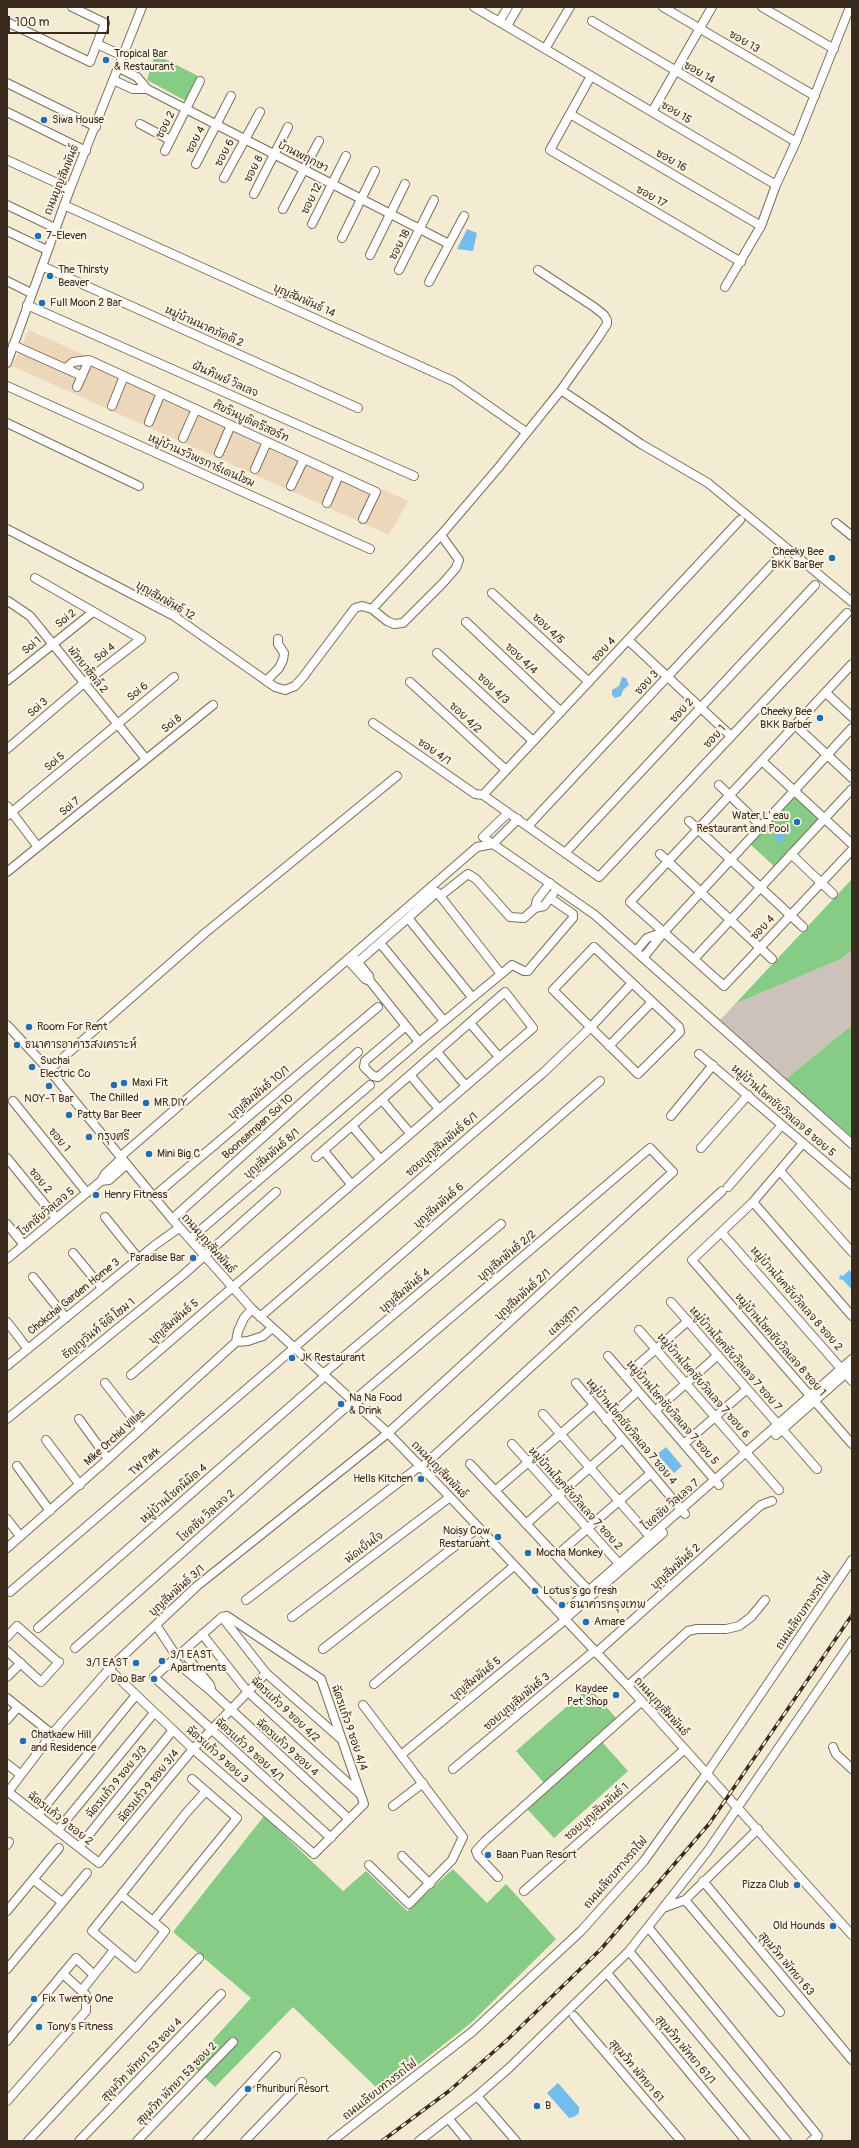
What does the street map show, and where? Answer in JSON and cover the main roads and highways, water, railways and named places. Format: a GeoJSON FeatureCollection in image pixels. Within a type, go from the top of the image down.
{"type":"FeatureCollection","features":[{"type":"Feature","properties":{"kind":"water"},"geometry":{"type":"Polygon","coordinates":[[[467,229],[477,233],[473,251],[457,249],[467,229]]]}},
{"type":"Feature","properties":{"kind":"water"},"geometry":{"type":"Polygon","coordinates":[[[622,677],[626,678],[629,685],[623,690],[621,696],[615,698],[612,695],[612,690],[619,686],[622,677]]]}},
{"type":"Feature","properties":{"kind":"water"},"geometry":{"type":"Polygon","coordinates":[[[787,821],[792,830],[786,834],[784,841],[778,842],[775,840],[775,834],[782,830],[787,821]]]}},
{"type":"Feature","properties":{"kind":"water"},"geometry":{"type":"Polygon","coordinates":[[[849,1270],[852,1273],[852,1290],[843,1280],[839,1279],[840,1275],[843,1276],[849,1270]]]}},
{"type":"Feature","properties":{"kind":"water"},"geometry":{"type":"Polygon","coordinates":[[[666,1447],[682,1466],[674,1473],[657,1454],[666,1447]]]}},
{"type":"Feature","properties":{"kind":"water"},"geometry":{"type":"Polygon","coordinates":[[[558,2083],[579,2107],[579,2113],[574,2117],[569,2118],[547,2093],[558,2083]]]}},
{"type":"Feature","properties":{"kind":"railway"},"geometry":{"type":"LineString","coordinates":[[382,2141],[449,2091],[507,2040],[601,1949],[709,1824],[852,1615]]}},
{"type":"Feature","properties":{"kind":"place","name":"Tropical Bar & Restaurant"},"geometry":{"type":"Point","coordinates":[106,60]}},
{"type":"Feature","properties":{"kind":"place","name":"Siwa House"},"geometry":{"type":"Point","coordinates":[44,120]}},
{"type":"Feature","properties":{"kind":"place","name":"7-Eleven"},"geometry":{"type":"Point","coordinates":[38,236]}},
{"type":"Feature","properties":{"kind":"place","name":"The Thirsty Beaver"},"geometry":{"type":"Point","coordinates":[50,276]}},
{"type":"Feature","properties":{"kind":"place","name":"Full Moon 2 Bar"},"geometry":{"type":"Point","coordinates":[42,303]}},
{"type":"Feature","properties":{"kind":"place","name":"Cheeky Bee BKK BarBer"},"geometry":{"type":"Point","coordinates":[832,558]}},
{"type":"Feature","properties":{"kind":"place","name":"Cheeky Bee BKK Barber"},"geometry":{"type":"Point","coordinates":[820,718]}},
{"type":"Feature","properties":{"kind":"place","name":"Water L' eau Restaurant and Pool"},"geometry":{"type":"Point","coordinates":[797,822]}},
{"type":"Feature","properties":{"kind":"place","name":"Room For Rent"},"geometry":{"type":"Point","coordinates":[29,1027]}},
{"type":"Feature","properties":{"kind":"place","name":"ธนาคารอาคารสงเคราะห์"},"geometry":{"type":"Point","coordinates":[17,1045]}},
{"type":"Feature","properties":{"kind":"place","name":"Suchai Electric Co"},"geometry":{"type":"Point","coordinates":[32,1067]}},
{"type":"Feature","properties":{"kind":"place","name":"Maxi Fit"},"geometry":{"type":"Point","coordinates":[124,1083]}},
{"type":"Feature","properties":{"kind":"place","name":"The Chilled"},"geometry":{"type":"Point","coordinates":[114,1085]}},
{"type":"Feature","properties":{"kind":"place","name":"NOY-T Bar"},"geometry":{"type":"Point","coordinates":[49,1086]}},
{"type":"Feature","properties":{"kind":"place","name":"MR.DIY"},"geometry":{"type":"Point","coordinates":[146,1103]}},
{"type":"Feature","properties":{"kind":"place","name":"Patty Bar Beer"},"geometry":{"type":"Point","coordinates":[69,1115]}},
{"type":"Feature","properties":{"kind":"place","name":"กรุงศรี"},"geometry":{"type":"Point","coordinates":[89,1137]}},
{"type":"Feature","properties":{"kind":"place","name":"Mini Big C"},"geometry":{"type":"Point","coordinates":[149,1154]}},
{"type":"Feature","properties":{"kind":"place","name":"Henry Fitness"},"geometry":{"type":"Point","coordinates":[96,1195]}},
{"type":"Feature","properties":{"kind":"place","name":"Paradise Bar"},"geometry":{"type":"Point","coordinates":[193,1258]}},
{"type":"Feature","properties":{"kind":"place","name":"JK Restaurant"},"geometry":{"type":"Point","coordinates":[292,1358]}},
{"type":"Feature","properties":{"kind":"place","name":"Na Na Food & Drink"},"geometry":{"type":"Point","coordinates":[341,1404]}},
{"type":"Feature","properties":{"kind":"place","name":"Hells Kitchen"},"geometry":{"type":"Point","coordinates":[421,1479]}},
{"type":"Feature","properties":{"kind":"place","name":"Noisy Cow Restaruant"},"geometry":{"type":"Point","coordinates":[498,1537]}},
{"type":"Feature","properties":{"kind":"place","name":"Mocha Monkey"},"geometry":{"type":"Point","coordinates":[528,1553]}},
{"type":"Feature","properties":{"kind":"place","name":"Lotus's go fresh"},"geometry":{"type":"Point","coordinates":[535,1591]}},
{"type":"Feature","properties":{"kind":"place","name":"ธนาคารกรุงเทพ"},"geometry":{"type":"Point","coordinates":[562,1605]}},
{"type":"Feature","properties":{"kind":"place","name":"Amare"},"geometry":{"type":"Point","coordinates":[586,1622]}},
{"type":"Feature","properties":{"kind":"place","name":"3/1 EAST Apartments"},"geometry":{"type":"Point","coordinates":[162,1661]}},
{"type":"Feature","properties":{"kind":"place","name":"3/1 EAST"},"geometry":{"type":"Point","coordinates":[136,1663]}},
{"type":"Feature","properties":{"kind":"place","name":"Dao Bar"},"geometry":{"type":"Point","coordinates":[154,1679]}},
{"type":"Feature","properties":{"kind":"place","name":"Kaydee Pet Shop"},"geometry":{"type":"Point","coordinates":[616,1695]}},
{"type":"Feature","properties":{"kind":"place","name":"Chatkaew Hill and Residence"},"geometry":{"type":"Point","coordinates":[23,1741]}},
{"type":"Feature","properties":{"kind":"place","name":"Baan Puan Resort"},"geometry":{"type":"Point","coordinates":[488,1855]}},
{"type":"Feature","properties":{"kind":"place","name":"Pizza Club"},"geometry":{"type":"Point","coordinates":[797,1885]}},
{"type":"Feature","properties":{"kind":"place","name":"Old Hounds"},"geometry":{"type":"Point","coordinates":[833,1926]}},
{"type":"Feature","properties":{"kind":"place","name":"Fix Twenty One"},"geometry":{"type":"Point","coordinates":[34,1999]}},
{"type":"Feature","properties":{"kind":"place","name":"Tony's Fitness"},"geometry":{"type":"Point","coordinates":[39,2027]}},
{"type":"Feature","properties":{"kind":"place","name":"Phuriburi Resort"},"geometry":{"type":"Point","coordinates":[248,2089]}},
{"type":"Feature","properties":{"kind":"place","name":"B"},"geometry":{"type":"Point","coordinates":[537,2106]}}]}
